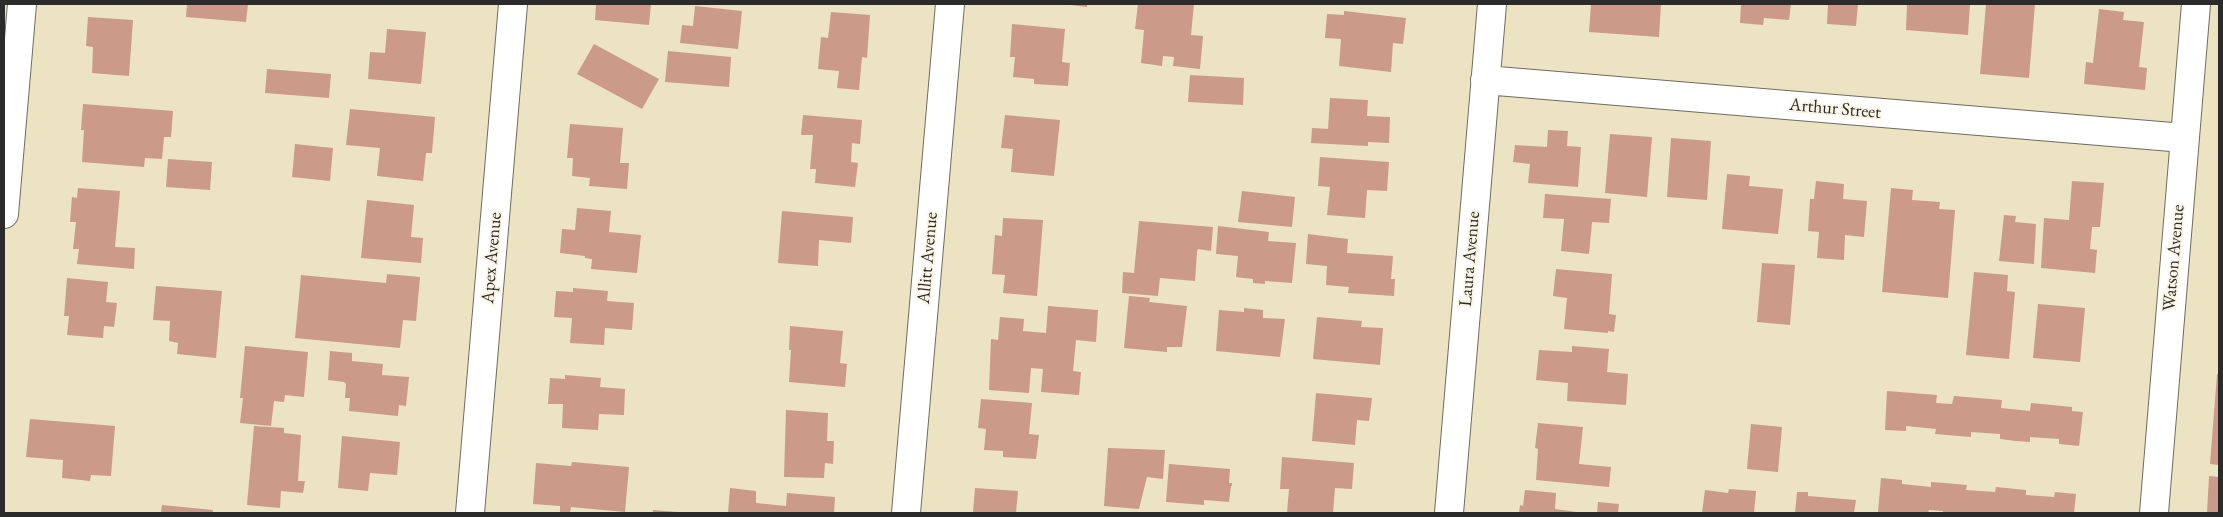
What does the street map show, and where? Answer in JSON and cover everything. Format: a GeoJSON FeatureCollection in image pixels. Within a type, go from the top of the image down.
{"type":"FeatureCollection","features":[{"type":"Feature","properties":{"kind":"street"},"geometry":{"type":"LineString","coordinates":[[4,214],[22,4]]}},
{"type":"Feature","properties":{"kind":"street","name":"Apex Avenue"},"geometry":{"type":"LineString","coordinates":[[470,513],[513,4]]}},
{"type":"Feature","properties":{"kind":"street","name":"Allitt Avenue"},"geometry":{"type":"LineString","coordinates":[[906,513],[950,4]]}},
{"type":"Feature","properties":{"kind":"street","name":"Laura Avenue"},"geometry":{"type":"LineString","coordinates":[[1449,513],[1492,4]]}},
{"type":"Feature","properties":{"kind":"street","name":"Watson Avenue"},"geometry":{"type":"LineString","coordinates":[[2154,513],[2196,4]]}},
{"type":"Feature","properties":{"kind":"street","name":"Arthur Street"},"geometry":{"type":"LineString","coordinates":[[1486,80],[2184,138]]}},
{"type":"Feature","properties":{"kind":"building"},"geometry":{"type":"Polygon","coordinates":[[[187,4],[248,4],[246,22],[186,17],[187,4]]]}},
{"type":"Feature","properties":{"kind":"building"},"geometry":{"type":"Polygon","coordinates":[[[596,4],[651,4],[649,25],[595,20],[596,4]]]}},
{"type":"Feature","properties":{"kind":"building"},"geometry":{"type":"Polygon","coordinates":[[[1062,4],[1087,4],[1087,7],[1062,4]]]}},
{"type":"Feature","properties":{"kind":"building"},"geometry":{"type":"Polygon","coordinates":[[[1138,4],[1194,4],[1191,35],[1203,36],[1200,69],[1173,66],[1174,57],[1163,56],[1162,66],[1141,63],[1144,30],[1135,29],[1138,4]]]}},
{"type":"Feature","properties":{"kind":"building"},"geometry":{"type":"Polygon","coordinates":[[[1591,4],[1661,4],[1659,37],[1589,32],[1591,4]]]}},
{"type":"Feature","properties":{"kind":"building"},"geometry":{"type":"Polygon","coordinates":[[[1741,4],[1791,4],[1789,20],[1764,18],[1763,25],[1740,23],[1741,4]]]}},
{"type":"Feature","properties":{"kind":"building"},"geometry":{"type":"Polygon","coordinates":[[[1828,4],[1858,4],[1856,26],[1827,24],[1828,4]]]}},
{"type":"Feature","properties":{"kind":"building"},"geometry":{"type":"Polygon","coordinates":[[[1907,4],[1970,4],[1968,35],[1906,30],[1907,4]]]}},
{"type":"Feature","properties":{"kind":"building"},"geometry":{"type":"Polygon","coordinates":[[[1986,4],[2035,4],[2029,78],[1980,74],[1986,4]]]}},
{"type":"Feature","properties":{"kind":"building"},"geometry":{"type":"Polygon","coordinates":[[[695,6],[742,11],[738,49],[680,43],[682,25],[693,26],[695,6]]]}},
{"type":"Feature","properties":{"kind":"building"},"geometry":{"type":"Polygon","coordinates":[[[2099,9],[2124,12],[2123,20],[2144,22],[2139,67],[2147,68],[2145,90],[2084,84],[2086,62],[2093,63],[2099,9]]]}},
{"type":"Feature","properties":{"kind":"building"},"geometry":{"type":"Polygon","coordinates":[[[1344,11],[1406,18],[1403,44],[1393,43],[1391,72],[1339,66],[1341,39],[1325,38],[1327,14],[1344,15],[1344,11]]]}},
{"type":"Feature","properties":{"kind":"building"},"geometry":{"type":"Polygon","coordinates":[[[831,12],[870,15],[867,58],[862,57],[859,90],[837,88],[839,71],[818,69],[821,37],[828,38],[831,12]]]}},
{"type":"Feature","properties":{"kind":"building"},"geometry":{"type":"Polygon","coordinates":[[[88,17],[133,20],[129,76],[92,73],[93,47],[86,46],[88,17]]]}},
{"type":"Feature","properties":{"kind":"building"},"geometry":{"type":"Polygon","coordinates":[[[1012,24],[1065,29],[1062,62],[1070,63],[1068,86],[1034,84],[1034,79],[1013,77],[1015,57],[1010,57],[1012,24]]]}},
{"type":"Feature","properties":{"kind":"building"},"geometry":{"type":"Polygon","coordinates":[[[387,29],[426,32],[421,84],[368,79],[370,52],[385,53],[387,29]]]}},
{"type":"Feature","properties":{"kind":"building"},"geometry":{"type":"Polygon","coordinates":[[[594,44],[659,79],[642,109],[577,74],[594,44]]]}},
{"type":"Feature","properties":{"kind":"building"},"geometry":{"type":"Polygon","coordinates":[[[668,51],[731,57],[729,87],[665,82],[668,51]]]}},
{"type":"Feature","properties":{"kind":"building"},"geometry":{"type":"Polygon","coordinates":[[[267,69],[331,74],[329,98],[265,93],[267,69]]]}},
{"type":"Feature","properties":{"kind":"building"},"geometry":{"type":"Polygon","coordinates":[[[1190,75],[1244,78],[1243,105],[1188,102],[1190,75]]]}},
{"type":"Feature","properties":{"kind":"building"},"geometry":{"type":"Polygon","coordinates":[[[1330,98],[1368,100],[1367,116],[1390,117],[1389,143],[1368,142],[1368,146],[1311,143],[1312,128],[1328,129],[1330,98]]]}},
{"type":"Feature","properties":{"kind":"building"},"geometry":{"type":"Polygon","coordinates":[[[83,104],[173,111],[171,137],[164,137],[162,159],[145,158],[144,167],[82,162],[84,130],[81,130],[83,104]]]}},
{"type":"Feature","properties":{"kind":"building"},"geometry":{"type":"Polygon","coordinates":[[[350,109],[435,117],[432,153],[426,153],[423,181],[377,176],[380,148],[346,145],[350,109]]]}},
{"type":"Feature","properties":{"kind":"building"},"geometry":{"type":"Polygon","coordinates":[[[803,115],[862,120],[860,144],[852,143],[851,162],[858,163],[855,187],[815,183],[816,169],[810,169],[813,135],[801,135],[803,115]]]}},
{"type":"Feature","properties":{"kind":"building"},"geometry":{"type":"Polygon","coordinates":[[[1005,115],[1060,120],[1054,176],[1011,172],[1013,149],[1001,148],[1005,115]]]}},
{"type":"Feature","properties":{"kind":"building"},"geometry":{"type":"Polygon","coordinates":[[[570,124],[623,128],[620,163],[629,163],[627,189],[589,186],[590,178],[572,176],[573,158],[567,158],[570,124]]]}},
{"type":"Feature","properties":{"kind":"building"},"geometry":{"type":"Polygon","coordinates":[[[1548,130],[1568,131],[1567,146],[1581,147],[1578,187],[1528,183],[1530,164],[1513,162],[1515,145],[1547,147],[1548,130]]]}},
{"type":"Feature","properties":{"kind":"building"},"geometry":{"type":"Polygon","coordinates":[[[1610,134],[1652,137],[1647,197],[1605,193],[1610,134]]]}},
{"type":"Feature","properties":{"kind":"building"},"geometry":{"type":"Polygon","coordinates":[[[1671,138],[1711,141],[1707,200],[1667,197],[1671,138]]]}},
{"type":"Feature","properties":{"kind":"building"},"geometry":{"type":"Polygon","coordinates":[[[295,144],[333,148],[330,181],[292,177],[295,144]]]}},
{"type":"Feature","properties":{"kind":"building"},"geometry":{"type":"Polygon","coordinates":[[[1320,157],[1389,162],[1387,191],[1367,190],[1365,218],[1327,215],[1330,187],[1318,186],[1320,157]]]}},
{"type":"Feature","properties":{"kind":"building"},"geometry":{"type":"Polygon","coordinates":[[[168,159],[212,162],[210,190],[166,187],[168,159]]]}},
{"type":"Feature","properties":{"kind":"building"},"geometry":{"type":"Polygon","coordinates":[[[1727,174],[1750,176],[1749,186],[1783,189],[1778,234],[1722,229],[1727,174]]]}},
{"type":"Feature","properties":{"kind":"building"},"geometry":{"type":"Polygon","coordinates":[[[1816,181],[1844,184],[1843,199],[1867,201],[1864,237],[1845,235],[1844,260],[1817,258],[1819,232],[1808,231],[1810,199],[1814,199],[1816,181]]]}},
{"type":"Feature","properties":{"kind":"building"},"geometry":{"type":"Polygon","coordinates":[[[2072,181],[2104,183],[2100,227],[2092,227],[2090,249],[2097,250],[2095,273],[2041,268],[2044,218],[2069,220],[2072,181]]]}},
{"type":"Feature","properties":{"kind":"building"},"geometry":{"type":"Polygon","coordinates":[[[78,188],[120,191],[115,247],[135,248],[134,269],[77,264],[79,249],[73,249],[76,222],[70,222],[72,197],[77,198],[78,188]]]}},
{"type":"Feature","properties":{"kind":"building"},"geometry":{"type":"Polygon","coordinates":[[[1891,188],[1913,190],[1912,200],[1940,202],[1939,209],[1955,210],[1948,298],[1882,292],[1891,188]]]}},
{"type":"Feature","properties":{"kind":"building"},"geometry":{"type":"Polygon","coordinates":[[[1242,191],[1295,197],[1292,227],[1238,222],[1242,191]]]}},
{"type":"Feature","properties":{"kind":"building"},"geometry":{"type":"Polygon","coordinates":[[[1545,194],[1611,199],[1609,223],[1592,222],[1589,254],[1561,251],[1564,219],[1543,218],[1545,194]]]}},
{"type":"Feature","properties":{"kind":"building"},"geometry":{"type":"Polygon","coordinates":[[[367,200],[414,205],[411,237],[423,238],[421,263],[361,258],[367,200]]]}},
{"type":"Feature","properties":{"kind":"building"},"geometry":{"type":"Polygon","coordinates":[[[577,208],[611,211],[609,232],[641,235],[637,273],[591,269],[592,259],[585,258],[585,256],[560,253],[562,229],[575,230],[577,208]]]}},
{"type":"Feature","properties":{"kind":"building"},"geometry":{"type":"Polygon","coordinates":[[[782,211],[853,217],[851,243],[819,240],[818,266],[778,263],[782,211]]]}},
{"type":"Feature","properties":{"kind":"building"},"geometry":{"type":"Polygon","coordinates":[[[2004,215],[2016,216],[2015,222],[2036,224],[2034,264],[1999,261],[2004,215]]]}},
{"type":"Feature","properties":{"kind":"building"},"geometry":{"type":"Polygon","coordinates":[[[1003,218],[1043,220],[1037,296],[1003,293],[1005,275],[992,274],[995,235],[1002,236],[1003,218]]]}},
{"type":"Feature","properties":{"kind":"building"},"geometry":{"type":"Polygon","coordinates":[[[1139,221],[1213,227],[1211,251],[1198,249],[1197,252],[1195,281],[1160,278],[1158,296],[1122,293],[1123,272],[1134,273],[1139,221]]]}},
{"type":"Feature","properties":{"kind":"building"},"geometry":{"type":"Polygon","coordinates":[[[1218,226],[1269,232],[1268,241],[1296,243],[1292,283],[1265,281],[1265,284],[1253,283],[1253,279],[1236,277],[1238,256],[1216,254],[1218,226]]]}},
{"type":"Feature","properties":{"kind":"building"},"geometry":{"type":"Polygon","coordinates":[[[1308,234],[1348,239],[1347,253],[1393,256],[1391,279],[1395,279],[1394,296],[1348,293],[1349,287],[1326,285],[1327,266],[1306,264],[1308,234]]]}},
{"type":"Feature","properties":{"kind":"building"},"geometry":{"type":"Polygon","coordinates":[[[1762,263],[1795,265],[1790,325],[1757,322],[1762,263]]]}},
{"type":"Feature","properties":{"kind":"building"},"geometry":{"type":"Polygon","coordinates":[[[1556,269],[1612,274],[1609,314],[1616,315],[1614,332],[1564,329],[1567,298],[1553,296],[1556,269]]]}},
{"type":"Feature","properties":{"kind":"building"},"geometry":{"type":"Polygon","coordinates":[[[1974,272],[2008,275],[2007,291],[2015,292],[2009,359],[1966,355],[1974,272]]]}},
{"type":"Feature","properties":{"kind":"building"},"geometry":{"type":"Polygon","coordinates":[[[387,274],[420,277],[416,321],[403,320],[400,348],[295,338],[301,275],[386,283],[387,274]]]}},
{"type":"Feature","properties":{"kind":"building"},"geometry":{"type":"Polygon","coordinates":[[[67,278],[108,282],[106,302],[117,303],[114,327],[104,326],[103,338],[67,335],[69,316],[64,316],[67,278]]]}},
{"type":"Feature","properties":{"kind":"building"},"geometry":{"type":"Polygon","coordinates":[[[156,286],[222,291],[216,358],[177,354],[178,343],[169,341],[170,321],[153,320],[156,286]]]}},
{"type":"Feature","properties":{"kind":"building"},"geometry":{"type":"Polygon","coordinates":[[[573,288],[608,291],[607,301],[634,303],[632,330],[605,328],[604,345],[570,343],[572,318],[554,317],[556,291],[573,292],[573,288]]]}},
{"type":"Feature","properties":{"kind":"building"},"geometry":{"type":"Polygon","coordinates":[[[1129,296],[1150,298],[1149,302],[1187,306],[1182,347],[1167,347],[1167,352],[1124,348],[1129,296]]]}},
{"type":"Feature","properties":{"kind":"building"},"geometry":{"type":"Polygon","coordinates":[[[2038,304],[2085,308],[2080,362],[2033,358],[2038,304]]]}},
{"type":"Feature","properties":{"kind":"building"},"geometry":{"type":"Polygon","coordinates":[[[1048,306],[1098,310],[1096,342],[1076,340],[1073,371],[1081,372],[1079,395],[1041,392],[1043,369],[1031,368],[1029,393],[989,390],[991,339],[998,340],[1000,317],[1024,319],[1023,331],[1046,333],[1048,306]]]}},
{"type":"Feature","properties":{"kind":"building"},"geometry":{"type":"Polygon","coordinates":[[[1244,308],[1263,310],[1263,318],[1285,319],[1280,357],[1216,351],[1219,310],[1244,312],[1244,308]]]}},
{"type":"Feature","properties":{"kind":"building"},"geometry":{"type":"Polygon","coordinates":[[[1317,317],[1362,321],[1361,327],[1383,328],[1380,365],[1313,359],[1317,317]]]}},
{"type":"Feature","properties":{"kind":"building"},"geometry":{"type":"Polygon","coordinates":[[[790,326],[843,331],[840,363],[847,364],[845,387],[789,382],[790,326]]]}},
{"type":"Feature","properties":{"kind":"building"},"geometry":{"type":"Polygon","coordinates":[[[245,346],[308,352],[304,397],[285,395],[284,402],[274,401],[271,426],[240,423],[243,398],[240,398],[245,346]]]}},
{"type":"Feature","properties":{"kind":"building"},"geometry":{"type":"Polygon","coordinates":[[[1572,346],[1609,349],[1607,372],[1628,374],[1626,405],[1567,401],[1568,383],[1536,380],[1539,350],[1572,352],[1572,346]]]}},
{"type":"Feature","properties":{"kind":"building"},"geometry":{"type":"Polygon","coordinates":[[[330,351],[352,353],[352,361],[383,364],[382,375],[409,377],[406,406],[399,405],[398,416],[349,411],[350,398],[345,398],[346,384],[344,382],[328,380],[330,351]]]}},
{"type":"Feature","properties":{"kind":"building"},"geometry":{"type":"Polygon","coordinates":[[[2217,374],[2219,374],[2219,465],[2210,464],[2217,374]]]}},
{"type":"Feature","properties":{"kind":"building"},"geometry":{"type":"Polygon","coordinates":[[[565,375],[601,378],[600,387],[625,389],[624,415],[599,414],[598,430],[562,428],[563,404],[548,404],[550,378],[565,379],[565,375]]]}},
{"type":"Feature","properties":{"kind":"building"},"geometry":{"type":"Polygon","coordinates":[[[1887,391],[1937,395],[1936,403],[1952,404],[1954,396],[2002,400],[2001,408],[2030,411],[2031,403],[2072,407],[2072,411],[2083,412],[2079,446],[2059,444],[2059,439],[2030,437],[2030,442],[2016,441],[2000,439],[2000,434],[1971,432],[1971,437],[1935,434],[1936,429],[1906,426],[1906,431],[1885,430],[1887,391]]]}},
{"type":"Feature","properties":{"kind":"building"},"geometry":{"type":"Polygon","coordinates":[[[1316,393],[1372,398],[1369,421],[1357,420],[1355,445],[1312,441],[1316,393]]]}},
{"type":"Feature","properties":{"kind":"building"},"geometry":{"type":"Polygon","coordinates":[[[981,399],[1032,403],[1029,434],[1039,435],[1036,459],[1003,457],[1003,451],[984,450],[986,429],[978,428],[981,399]]]}},
{"type":"Feature","properties":{"kind":"building"},"geometry":{"type":"Polygon","coordinates":[[[786,410],[828,413],[827,441],[834,441],[833,464],[825,463],[824,478],[784,477],[786,410]]]}},
{"type":"Feature","properties":{"kind":"building"},"geometry":{"type":"Polygon","coordinates":[[[30,419],[115,426],[111,476],[91,475],[90,481],[62,478],[63,460],[26,457],[30,419]]]}},
{"type":"Feature","properties":{"kind":"building"},"geometry":{"type":"Polygon","coordinates":[[[1538,423],[1583,427],[1579,464],[1611,467],[1609,487],[1536,480],[1538,449],[1535,448],[1538,423]]]}},
{"type":"Feature","properties":{"kind":"building"},"geometry":{"type":"Polygon","coordinates":[[[1751,424],[1782,427],[1778,472],[1747,469],[1751,424]]]}},
{"type":"Feature","properties":{"kind":"building"},"geometry":{"type":"Polygon","coordinates":[[[254,426],[284,428],[284,433],[301,435],[298,481],[305,481],[303,493],[281,491],[280,508],[247,505],[254,426]]]}},
{"type":"Feature","properties":{"kind":"building"},"geometry":{"type":"Polygon","coordinates":[[[342,436],[400,442],[397,475],[370,473],[368,491],[338,488],[342,436]]]}},
{"type":"Feature","properties":{"kind":"building"},"geometry":{"type":"Polygon","coordinates":[[[1108,448],[1165,450],[1163,479],[1147,477],[1139,509],[1104,506],[1108,448]]]}},
{"type":"Feature","properties":{"kind":"building"},"geometry":{"type":"Polygon","coordinates":[[[1282,457],[1354,463],[1352,489],[1335,488],[1333,513],[1287,513],[1289,489],[1280,489],[1282,457]]]}},
{"type":"Feature","properties":{"kind":"building"},"geometry":{"type":"Polygon","coordinates":[[[572,462],[629,467],[625,512],[571,507],[570,513],[560,513],[560,506],[533,504],[536,463],[571,466],[572,462]]]}},
{"type":"Feature","properties":{"kind":"building"},"geometry":{"type":"Polygon","coordinates":[[[1169,464],[1230,469],[1229,483],[1232,483],[1232,486],[1229,502],[1204,500],[1204,505],[1166,502],[1169,464]]]}},
{"type":"Feature","properties":{"kind":"building"},"geometry":{"type":"Polygon","coordinates":[[[2209,476],[2219,477],[2219,513],[2207,513],[2209,476]]]}},
{"type":"Feature","properties":{"kind":"building"},"geometry":{"type":"Polygon","coordinates":[[[1881,478],[1902,480],[1902,484],[1931,487],[1931,482],[1967,485],[1966,490],[1995,492],[1996,487],[2026,490],[2026,495],[2054,497],[2055,492],[2076,494],[2074,513],[1943,513],[1943,511],[1929,510],[1928,513],[1878,512],[1881,478]]]}},
{"type":"Feature","properties":{"kind":"building"},"geometry":{"type":"Polygon","coordinates":[[[730,488],[756,491],[756,503],[786,506],[787,493],[835,497],[834,513],[728,513],[730,488]]]}},
{"type":"Feature","properties":{"kind":"building"},"geometry":{"type":"Polygon","coordinates":[[[975,488],[1018,491],[1016,513],[973,512],[975,488]]]}},
{"type":"Feature","properties":{"kind":"building"},"geometry":{"type":"Polygon","coordinates":[[[1729,489],[1756,491],[1754,513],[1702,513],[1705,490],[1728,493],[1729,489]]]}},
{"type":"Feature","properties":{"kind":"building"},"geometry":{"type":"Polygon","coordinates":[[[1525,490],[1556,493],[1555,509],[1584,513],[1519,513],[1520,505],[1523,506],[1525,490]]]}},
{"type":"Feature","properties":{"kind":"building"},"geometry":{"type":"Polygon","coordinates":[[[1797,492],[1808,492],[1808,496],[1856,500],[1854,513],[1795,513],[1797,492]]]}},
{"type":"Feature","properties":{"kind":"building"},"geometry":{"type":"Polygon","coordinates":[[[1598,502],[1619,504],[1618,513],[1597,513],[1598,502]]]}},
{"type":"Feature","properties":{"kind":"building"},"geometry":{"type":"Polygon","coordinates":[[[162,505],[213,510],[213,513],[161,513],[162,505]]]}},
{"type":"Feature","properties":{"kind":"building"},"geometry":{"type":"Polygon","coordinates":[[[653,510],[678,512],[678,513],[653,513],[653,510]]]}}]}
